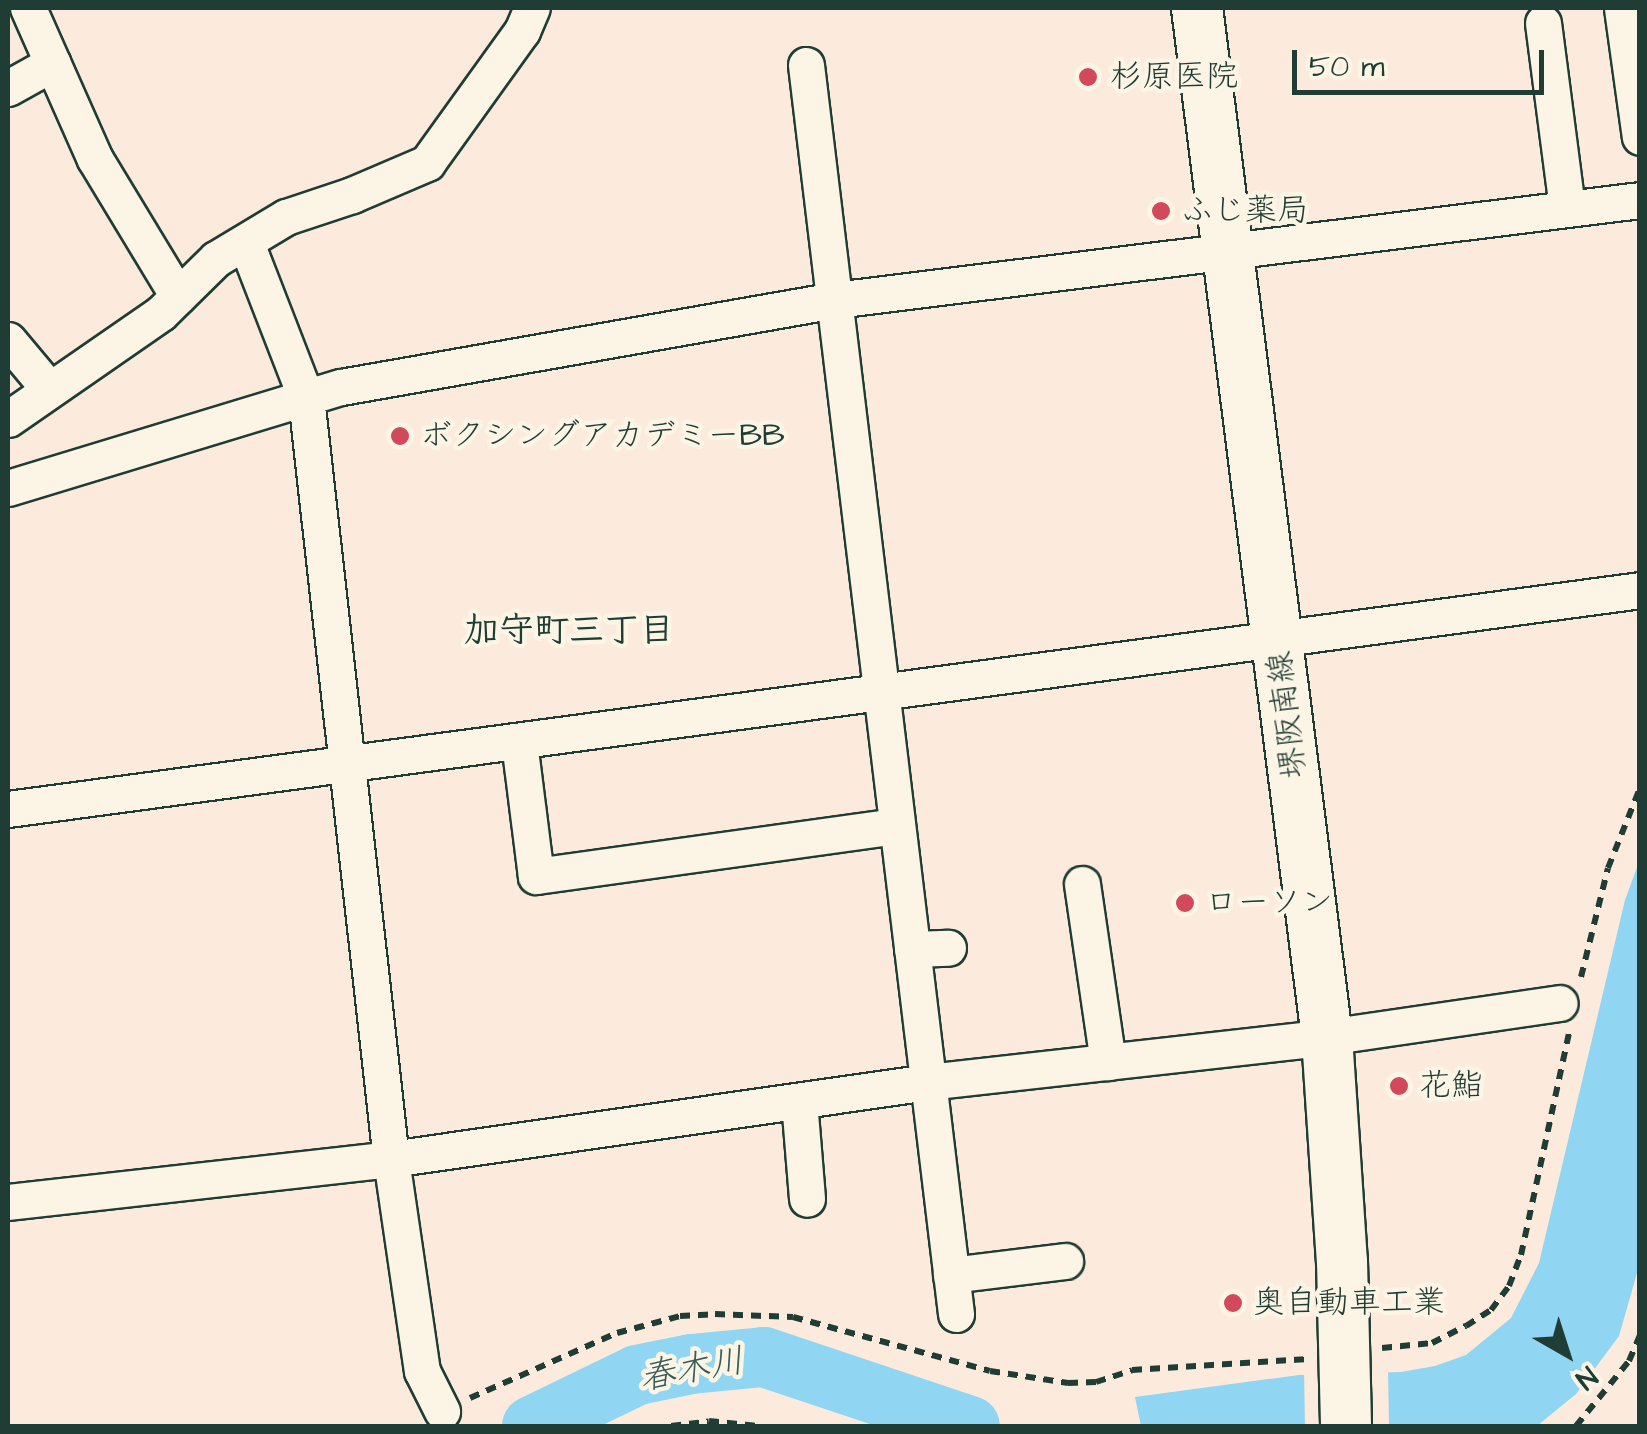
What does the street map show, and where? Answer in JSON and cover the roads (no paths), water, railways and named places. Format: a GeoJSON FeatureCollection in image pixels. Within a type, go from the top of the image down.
{"type":"FeatureCollection","features":[{"type":"Feature","properties":{"kind":"main road","name":"堺阪南線"},"geometry":{"type":"LineString","coordinates":[[1197,8],[1327,1037],[1346,1426]]}},
{"type":"Feature","properties":{"kind":"street"},"geometry":{"type":"LineString","coordinates":[[28,8],[95,159],[178,296]]}},
{"type":"Feature","properties":{"kind":"street"},"geometry":{"type":"LineString","coordinates":[[8,419],[178,296],[216,259],[286,217],[352,196],[427,163],[522,31],[532,8]]}},
{"type":"Feature","properties":{"kind":"street"},"geometry":{"type":"LineString","coordinates":[[1622,8],[1640,138]]}},
{"type":"Feature","properties":{"kind":"street"},"geometry":{"type":"LineString","coordinates":[[1543,24],[1567,208]]}},
{"type":"Feature","properties":{"kind":"street"},"geometry":{"type":"LineString","coordinates":[[8,88],[53,63]]}},
{"type":"Feature","properties":{"kind":"street"},"geometry":{"type":"LineString","coordinates":[[806,65],[956,1314]]}},
{"type":"Feature","properties":{"kind":"street"},"geometry":{"type":"LineString","coordinates":[[8,488],[342,387],[835,300],[1228,248],[1640,200]]}},
{"type":"Feature","properties":{"kind":"street"},"geometry":{"type":"LineString","coordinates":[[246,243],[306,398],[391,1159],[422,1371],[442,1411]]}},
{"type":"Feature","properties":{"kind":"street"},"geometry":{"type":"LineString","coordinates":[[8,340],[49,389]]}},
{"type":"Feature","properties":{"kind":"street"},"geometry":{"type":"LineString","coordinates":[[8,808],[1640,590]]}},
{"type":"Feature","properties":{"kind":"street"},"geometry":{"type":"LineString","coordinates":[[520,742],[536,876],[896,826]]}},
{"type":"Feature","properties":{"kind":"street"},"geometry":{"type":"LineString","coordinates":[[1082,884],[1108,1062]]}},
{"type":"Feature","properties":{"kind":"street"},"geometry":{"type":"LineString","coordinates":[[912,949],[948,948]]}},
{"type":"Feature","properties":{"kind":"street"},"geometry":{"type":"LineString","coordinates":[[8,1202],[391,1159],[928,1082],[1570,1007]]}},
{"type":"Feature","properties":{"kind":"street"},"geometry":{"type":"LineString","coordinates":[[799,1100],[807,1200]]}},
{"type":"Feature","properties":{"kind":"street"},"geometry":{"type":"LineString","coordinates":[[951,1275],[1066,1261]]}},
{"type":"Feature","properties":{"kind":"water"},"geometry":{"type":"Polygon","coordinates":[[[1639,862],[1639,1266],[1619,1336],[1576,1394],[1537,1426],[1141,1426],[1135,1397],[1299,1375],[1401,1372],[1435,1366],[1466,1355],[1511,1318],[1539,1263],[1625,900],[1639,862]]]}},
{"type":"Feature","properties":{"kind":"waterway","name":"春木川"},"geometry":{"type":"LineString","coordinates":[[532,1426],[637,1375],[691,1364],[764,1357],[970,1426]]}},
{"type":"Feature","properties":{"kind":"place","name":"杉原医院"},"geometry":{"type":"Point","coordinates":[1088,77]}},
{"type":"Feature","properties":{"kind":"place","name":"ふじ薬局"},"geometry":{"type":"Point","coordinates":[1161,211]}},
{"type":"Feature","properties":{"kind":"place","name":"ボクシングアカデミーBB"},"geometry":{"type":"Point","coordinates":[400,436]}},
{"type":"Feature","properties":{"kind":"place","name":"ローソン"},"geometry":{"type":"Point","coordinates":[1185,903]}},
{"type":"Feature","properties":{"kind":"place","name":"花鮨"},"geometry":{"type":"Point","coordinates":[1399,1086]}},
{"type":"Feature","properties":{"kind":"place","name":"奥自動車工業"},"geometry":{"type":"Point","coordinates":[1233,1303]}},
{"type":"Feature","properties":{"kind":"district","name":"加守町三丁目"},"geometry":{"type":"Point","coordinates":[569,631]}}]}
